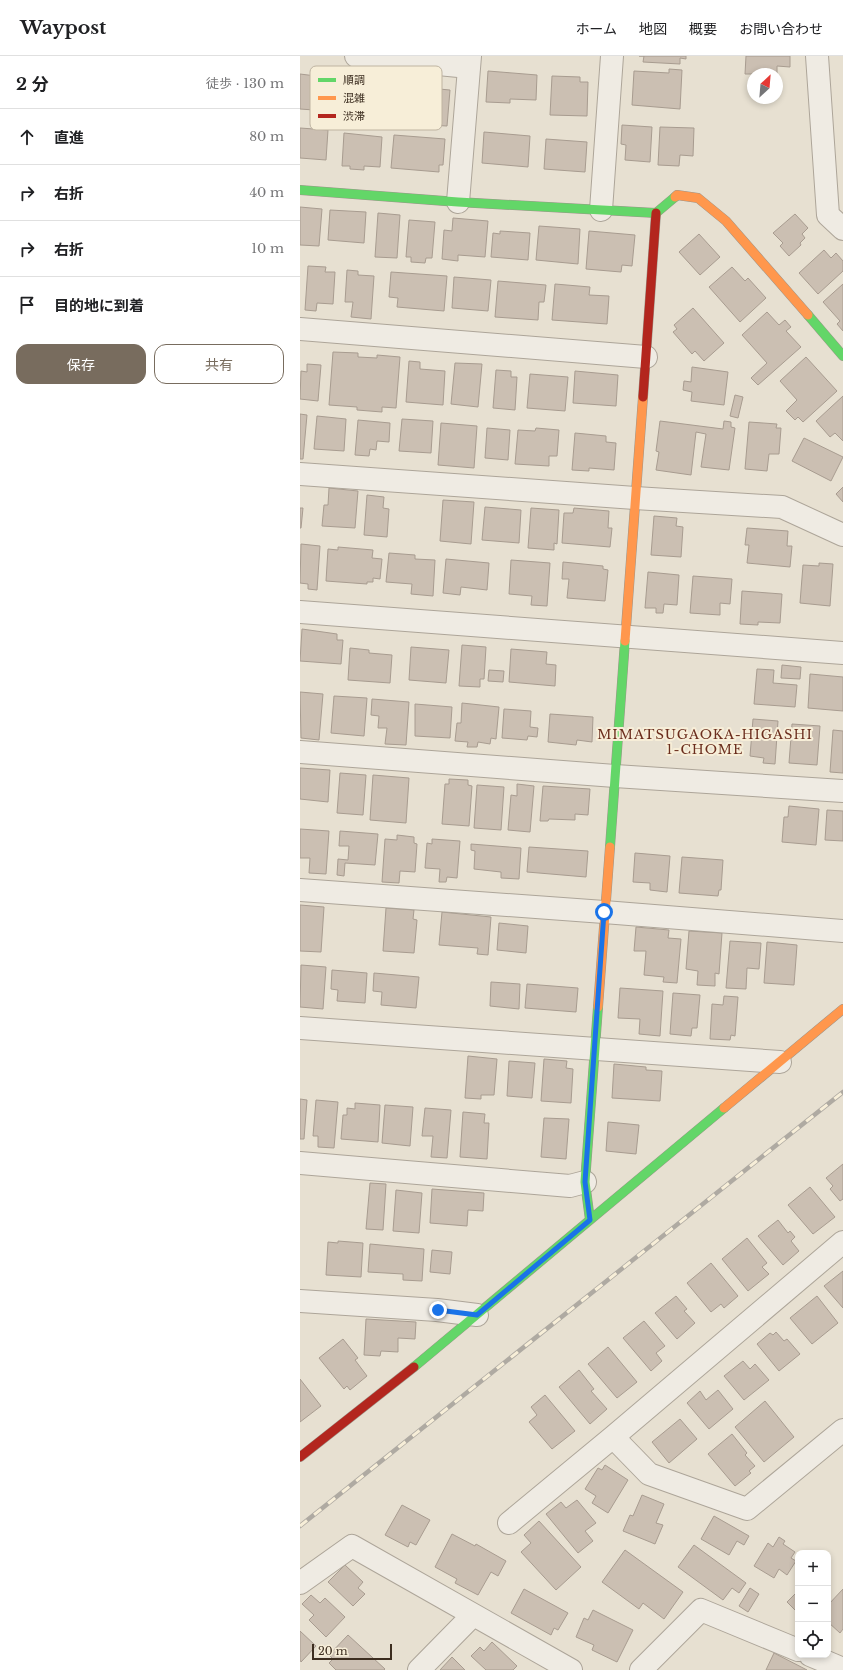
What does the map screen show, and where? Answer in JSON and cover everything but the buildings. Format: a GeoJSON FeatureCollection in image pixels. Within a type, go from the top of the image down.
{"type":"FeatureCollection","features":[{"type":"Feature","properties":{"kind":"street"},"geometry":{"type":"LineString","coordinates":[[356,56],[469,61],[458,202]]}},
{"type":"Feature","properties":{"kind":"street"},"geometry":{"type":"LineString","coordinates":[[601,210],[612,56]]}},
{"type":"Feature","properties":{"kind":"street"},"geometry":{"type":"LineString","coordinates":[[817,56],[828,215],[843,229]]}},
{"type":"Feature","properties":{"kind":"street"},"geometry":{"type":"LineString","coordinates":[[300,190],[458,202],[656,213],[677,195],[698,198],[726,221],[843,356]]}},
{"type":"Feature","properties":{"kind":"street"},"geometry":{"type":"LineString","coordinates":[[590,1220],[585,1182],[656,213]]}},
{"type":"Feature","properties":{"kind":"street"},"geometry":{"type":"LineString","coordinates":[[300,329],[646,358]]}},
{"type":"Feature","properties":{"kind":"street"},"geometry":{"type":"LineString","coordinates":[[300,474],[782,507],[843,535]]}},
{"type":"Feature","properties":{"kind":"street"},"geometry":{"type":"LineString","coordinates":[[300,612],[843,653]]}},
{"type":"Feature","properties":{"kind":"street"},"geometry":{"type":"LineString","coordinates":[[300,752],[615,776],[843,791]]}},
{"type":"Feature","properties":{"kind":"street"},"geometry":{"type":"LineString","coordinates":[[300,890],[843,931]]}},
{"type":"Feature","properties":{"kind":"street"},"geometry":{"type":"LineString","coordinates":[[300,1457],[368,1405],[843,1010]]}},
{"type":"Feature","properties":{"kind":"street"},"geometry":{"type":"LineString","coordinates":[[300,1028],[780,1062]]}},
{"type":"Feature","properties":{"kind":"street"},"geometry":{"type":"LineString","coordinates":[[300,1163],[570,1186],[585,1182]]}},
{"type":"Feature","properties":{"kind":"street"},"geometry":{"type":"LineString","coordinates":[[509,1523],[613,1438],[843,1242]]}},
{"type":"Feature","properties":{"kind":"street"},"geometry":{"type":"LineString","coordinates":[[300,1301],[438,1310],[477,1315]]}},
{"type":"Feature","properties":{"kind":"street"},"geometry":{"type":"LineString","coordinates":[[613,1438],[649,1474],[747,1509],[843,1430]]}},
{"type":"Feature","properties":{"kind":"street"},"geometry":{"type":"LineString","coordinates":[[300,1583],[352,1546],[571,1670]]}},
{"type":"Feature","properties":{"kind":"street"},"geometry":{"type":"LineString","coordinates":[[641,1670],[702,1610],[795,1649]]}},
{"type":"Feature","properties":{"kind":"street"},"geometry":{"type":"LineString","coordinates":[[419,1670],[473,1615]]}},
{"type":"Feature","properties":{"kind":"street"},"geometry":{"type":"LineString","coordinates":[[817,1658],[843,1669]]}},
{"type":"Feature","properties":{"kind":"railway"},"geometry":{"type":"LineString","coordinates":[[300,1526],[843,1092]]}},
{"type":"Feature","properties":{"kind":"traffic: fast"},"geometry":{"type":"LineString","coordinates":[[300,190],[458,202],[656,213],[675,197]]}},
{"type":"Feature","properties":{"kind":"traffic: fast"},"geometry":{"type":"LineString","coordinates":[[808,315],[843,356]]}},
{"type":"Feature","properties":{"kind":"traffic: fast"},"geometry":{"type":"LineString","coordinates":[[610,847],[625,641]]}},
{"type":"Feature","properties":{"kind":"traffic: fast"},"geometry":{"type":"LineString","coordinates":[[590,1220],[585,1182],[598,1007]]}},
{"type":"Feature","properties":{"kind":"traffic: fast"},"geometry":{"type":"LineString","coordinates":[[414,1367],[724,1108]]}},
{"type":"Feature","properties":{"kind":"traffic: slow"},"geometry":{"type":"LineString","coordinates":[[675,197],[677,195],[698,198],[726,221],[808,315]]}},
{"type":"Feature","properties":{"kind":"traffic: slow"},"geometry":{"type":"LineString","coordinates":[[625,641],[643,397]]}},
{"type":"Feature","properties":{"kind":"traffic: slow"},"geometry":{"type":"LineString","coordinates":[[598,1007],[610,847]]}},
{"type":"Feature","properties":{"kind":"traffic: slow"},"geometry":{"type":"LineString","coordinates":[[724,1108],[843,1009]]}},
{"type":"Feature","properties":{"kind":"traffic: jam"},"geometry":{"type":"LineString","coordinates":[[643,397],[656,213]]}},
{"type":"Feature","properties":{"kind":"traffic: jam"},"geometry":{"type":"LineString","coordinates":[[300,1457],[414,1367]]}},
{"type":"Feature","properties":{"kind":"district","name":"MIMATSUGAOKA-HIGASHI 1-CHOME"},"geometry":{"type":"Point","coordinates":[705,742]}},
{"type":"Feature","properties":{"kind":"route"},"geometry":{"type":"LineString","coordinates":[[438,1310],[477,1315],[590,1220],[585,1182],[604,912]]}}]}
